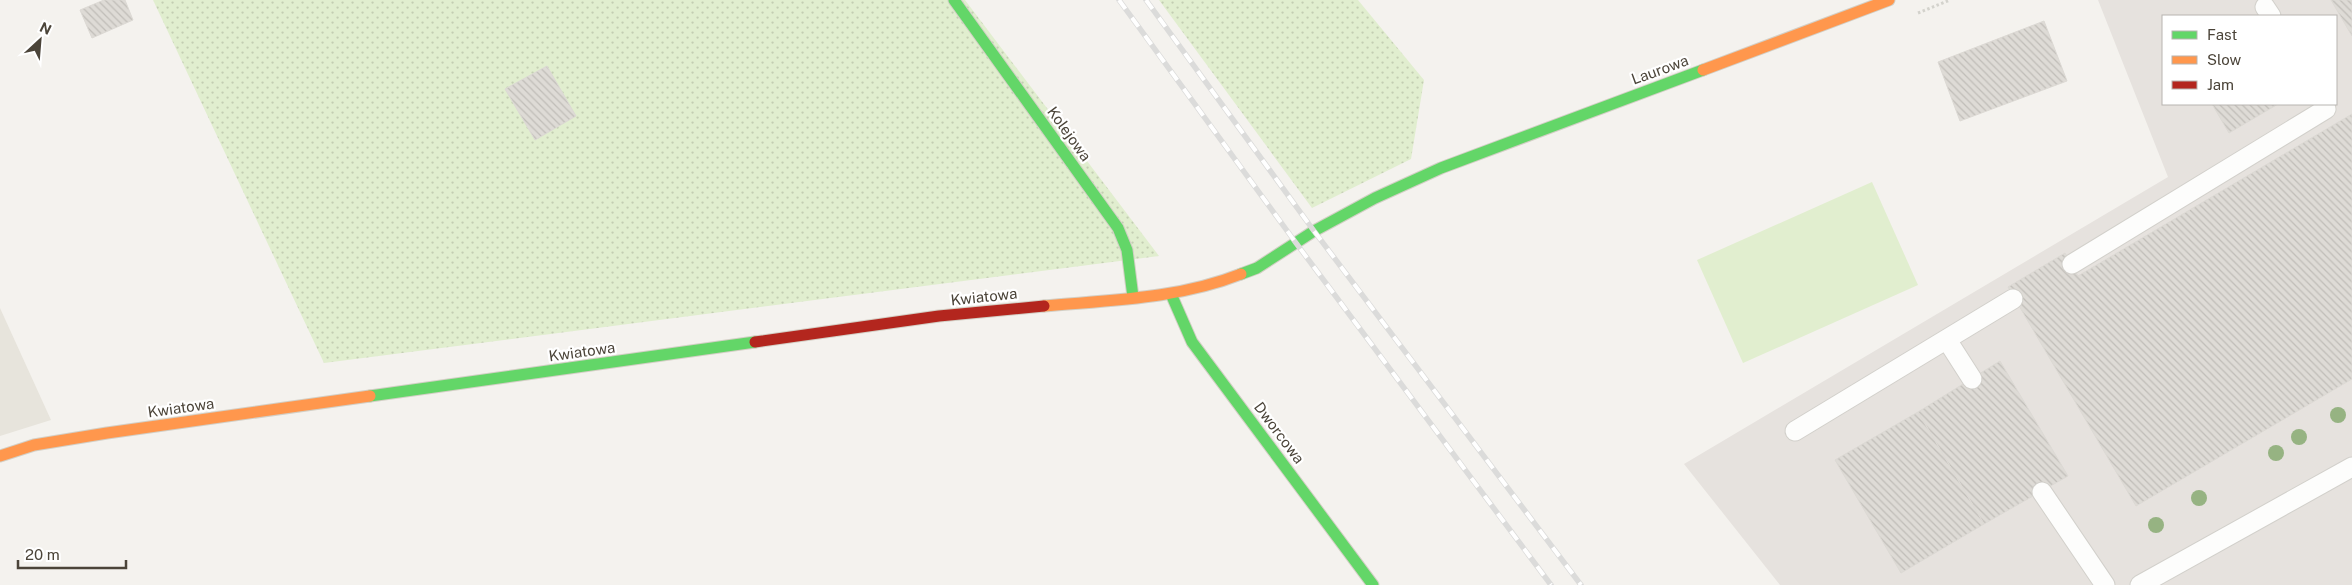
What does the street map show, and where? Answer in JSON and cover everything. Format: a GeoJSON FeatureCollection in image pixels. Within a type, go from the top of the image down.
{"type":"FeatureCollection","features":[{"type":"Feature","properties":{"kind":"street","name":"Kolejowa"},"geometry":{"type":"LineString","coordinates":[[954,0],[1118,228],[1128,250],[1132,297]]}},
{"type":"Feature","properties":{"kind":"street","name":"Laurowa"},"geometry":{"type":"LineString","coordinates":[[1172,294],[1221,282],[1258,268],[1314,232],[1358,208],[1441,168],[1890,0]]}},
{"type":"Feature","properties":{"kind":"street","name":"Kwiatowa"},"geometry":{"type":"LineString","coordinates":[[0,456],[34,445],[107,433],[939,316],[1172,294]]}},
{"type":"Feature","properties":{"kind":"street","name":"Dworcowa"},"geometry":{"type":"LineString","coordinates":[[1172,294],[1192,342],[1373,585]]}},
{"type":"Feature","properties":{"kind":"lane"},"geometry":{"type":"LineString","coordinates":[[2072,264],[2326,109],[2324,105]]}},
{"type":"Feature","properties":{"kind":"lane"},"geometry":{"type":"LineString","coordinates":[[1795,431],[2013,299]]}},
{"type":"Feature","properties":{"kind":"lane"},"geometry":{"type":"LineString","coordinates":[[1947,340],[1972,379]]}},
{"type":"Feature","properties":{"kind":"lane"},"geometry":{"type":"LineString","coordinates":[[2140,585],[2352,467]]}},
{"type":"Feature","properties":{"kind":"lane"},"geometry":{"type":"LineString","coordinates":[[2042,492],[2106,585]]}},
{"type":"Feature","properties":{"kind":"shaded area"},"geometry":{"type":"Polygon","coordinates":[[[2098,0],[2352,0],[2352,585],[1780,585],[1684,464],[2168,177],[2098,0]]]}},
{"type":"Feature","properties":{"kind":"shaded area"},"geometry":{"type":"Polygon","coordinates":[[[0,308],[51,420],[0,436],[0,308]]]}},
{"type":"Feature","properties":{"kind":"green space"},"geometry":{"type":"Polygon","coordinates":[[[153,0],[965,0],[1159,256],[324,363],[153,0]]]}},
{"type":"Feature","properties":{"kind":"green space"},"geometry":{"type":"Polygon","coordinates":[[[1159,0],[1358,0],[1424,80],[1411,159],[1312,208],[1159,0]]]}},
{"type":"Feature","properties":{"kind":"green space"},"geometry":{"type":"Polygon","coordinates":[[[1872,182],[1918,285],[1743,363],[1697,260],[1872,182]]]}},
{"type":"Feature","properties":{"kind":"building"},"geometry":{"type":"Polygon","coordinates":[[[104,0],[125,0],[133,20],[92,38],[80,10],[104,0]]]}},
{"type":"Feature","properties":{"kind":"building"},"geometry":{"type":"Polygon","coordinates":[[[2331,0],[2352,0],[2352,36],[2331,0]]]}},
{"type":"Feature","properties":{"kind":"building"},"geometry":{"type":"Polygon","coordinates":[[[2044,21],[2067,81],[1960,121],[1938,62],[2044,21]]]}},
{"type":"Feature","properties":{"kind":"building"},"geometry":{"type":"Polygon","coordinates":[[[547,66],[576,116],[535,140],[505,89],[547,66]]]}},
{"type":"Feature","properties":{"kind":"building"},"geometry":{"type":"Polygon","coordinates":[[[2213,105],[2276,105],[2229,133],[2213,105]]]}},
{"type":"Feature","properties":{"kind":"building"},"geometry":{"type":"Polygon","coordinates":[[[2352,114],[2352,379],[2136,506],[2008,287],[2065,253],[2078,276],[2352,114]]]}},
{"type":"Feature","properties":{"kind":"building"},"geometry":{"type":"Polygon","coordinates":[[[2000,361],[2068,476],[1984,524],[1918,412],[2000,361]]]}},
{"type":"Feature","properties":{"kind":"building"},"geometry":{"type":"Polygon","coordinates":[[[1918,412],[1984,524],[1901,573],[1835,460],[1918,412]]]}},
{"type":"Feature","properties":{"kind":"railway"},"geometry":{"type":"LineString","coordinates":[[1119,0],[1296,243],[1551,585]]}},
{"type":"Feature","properties":{"kind":"railway"},"geometry":{"type":"LineString","coordinates":[[1146,0],[1314,231],[1581,585]]}},
{"type":"Feature","properties":{"kind":"traffic: fast"},"geometry":{"type":"LineString","coordinates":[[954,0],[1118,228],[1127,250],[1133,297]]}},
{"type":"Feature","properties":{"kind":"traffic: fast"},"geometry":{"type":"LineString","coordinates":[[1241,274],[1257,268],[1314,231],[1375,198],[1441,168],[1703,70]]}},
{"type":"Feature","properties":{"kind":"traffic: fast"},"geometry":{"type":"LineString","coordinates":[[1171,294],[1192,342],[1373,585]]}},
{"type":"Feature","properties":{"kind":"traffic: fast"},"geometry":{"type":"LineString","coordinates":[[370,396],[755,342]]}},
{"type":"Feature","properties":{"kind":"traffic: slow"},"geometry":{"type":"LineString","coordinates":[[1703,70],[1889,0]]}},
{"type":"Feature","properties":{"kind":"traffic: slow"},"geometry":{"type":"LineString","coordinates":[[1044,306],[1168,294],[1193,289],[1241,274]]}},
{"type":"Feature","properties":{"kind":"traffic: slow"},"geometry":{"type":"LineString","coordinates":[[0,456],[34,445],[107,433],[370,396]]}},
{"type":"Feature","properties":{"kind":"traffic: jam"},"geometry":{"type":"LineString","coordinates":[[755,342],[939,316],[1044,306]]}}]}
